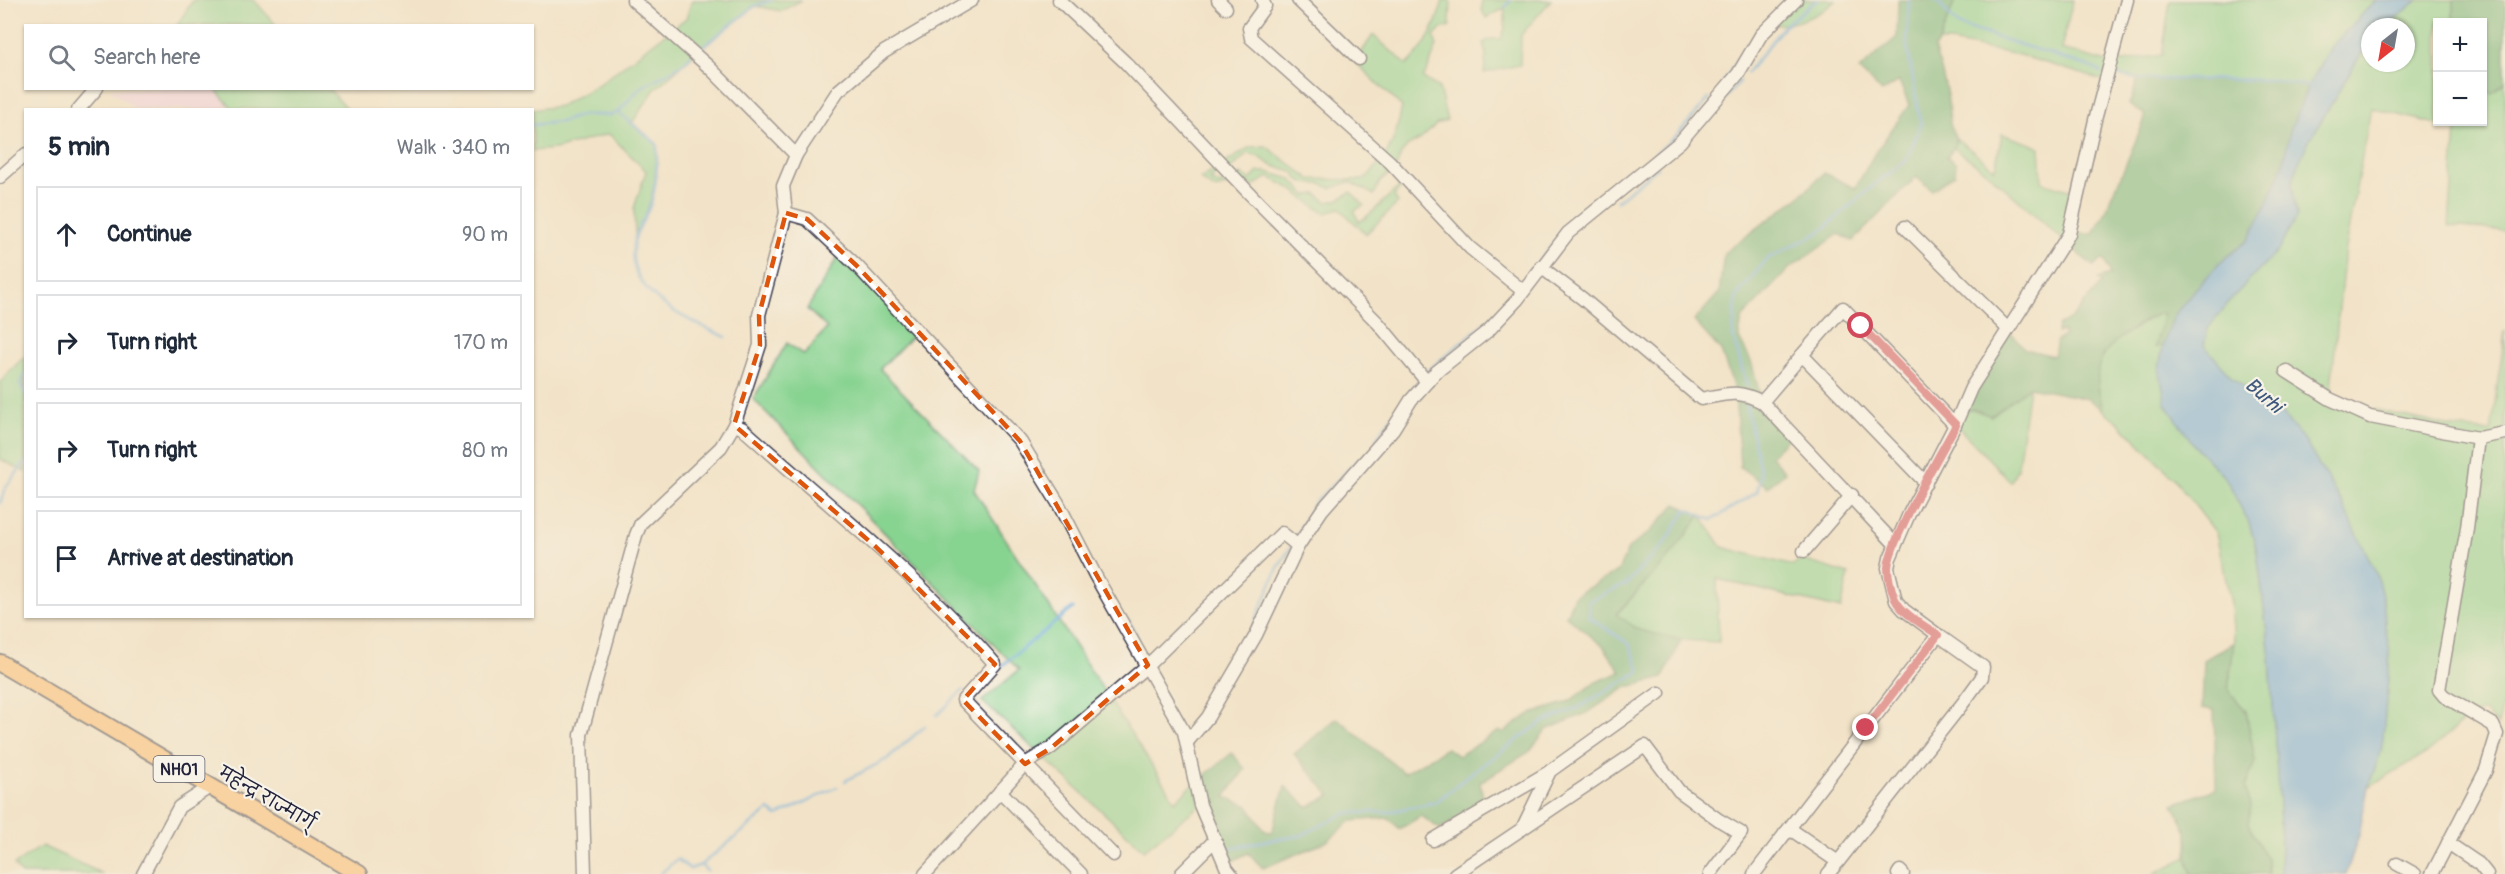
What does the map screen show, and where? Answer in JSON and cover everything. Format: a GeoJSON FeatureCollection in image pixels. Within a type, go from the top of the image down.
{"type":"FeatureCollection","features":[{"type":"Feature","properties":{"kind":"highway","name":"महेन्द्र राज्मार्ग्"},"geometry":{"type":"LineString","coordinates":[[0,663],[359,874]]}},
{"type":"Feature","properties":{"kind":"street"},"geometry":{"type":"LineString","coordinates":[[633,0],[709,68],[796,155]]}},
{"type":"Feature","properties":{"kind":"street"},"geometry":{"type":"LineString","coordinates":[[585,874],[581,735],[636,535],[641,523],[721,447],[734,425],[760,345],[759,315],[786,213],[783,186],[796,155],[838,91],[884,52],[972,0]]}},
{"type":"Feature","properties":{"kind":"street"},"geometry":{"type":"LineString","coordinates":[[1059,0],[1126,63],[1251,195],[1378,323],[1427,382]]}},
{"type":"Feature","properties":{"kind":"street"},"geometry":{"type":"LineString","coordinates":[[1262,0],[1265,6],[1249,28],[1251,38],[1390,162],[1470,248],[1523,291]]}},
{"type":"Feature","properties":{"kind":"street"},"geometry":{"type":"LineString","coordinates":[[1298,0],[1359,59]]}},
{"type":"Feature","properties":{"kind":"street"},"geometry":{"type":"LineString","coordinates":[[1188,741],[1208,717],[1250,645],[1298,546],[1322,510],[1377,449],[1411,400],[1435,373],[1489,330],[1568,233],[1680,142],[1738,74],[1761,35],[1796,0]]}},
{"type":"Feature","properties":{"kind":"street"},"geometry":{"type":"LineString","coordinates":[[1828,874],[1982,677],[1983,667],[1904,610],[1896,601],[1888,568],[1895,544],[1956,425],[1971,388],[2069,234],[2095,120],[2127,0]]}},
{"type":"Feature","properties":{"kind":"street"},"geometry":{"type":"LineString","coordinates":[[80,108],[95,90]]}},
{"type":"Feature","properties":{"kind":"street"},"geometry":{"type":"LineString","coordinates":[[0,177],[24,156]]}},
{"type":"Feature","properties":{"kind":"street"},"geometry":{"type":"LineString","coordinates":[[786,213],[807,219],[857,266],[1020,441],[1058,503],[1095,575],[1148,665],[1188,741],[1200,805],[1231,874]]}},
{"type":"Feature","properties":{"kind":"street"},"geometry":{"type":"LineString","coordinates":[[1905,227],[2008,329]]}},
{"type":"Feature","properties":{"kind":"street"},"geometry":{"type":"LineString","coordinates":[[1541,267],[1701,399],[1735,392],[1747,394],[1762,402],[1852,495],[1895,544]]}},
{"type":"Feature","properties":{"kind":"street"},"geometry":{"type":"LineString","coordinates":[[1762,402],[1843,308],[1956,425]]}},
{"type":"Feature","properties":{"kind":"street"},"geometry":{"type":"LineString","coordinates":[[1802,355],[1926,483]]}},
{"type":"Feature","properties":{"kind":"street"},"geometry":{"type":"LineString","coordinates":[[2286,371],[2330,399],[2370,417],[2478,438],[2505,433]]}},
{"type":"Feature","properties":{"kind":"street"},"geometry":{"type":"LineString","coordinates":[[734,425],[742,428],[875,546],[947,613],[989,657],[995,664],[963,700],[1113,855]]}},
{"type":"Feature","properties":{"kind":"street"},"geometry":{"type":"LineString","coordinates":[[2432,874],[2486,770],[2497,734],[2493,725],[2444,696],[2439,690],[2467,528],[2478,438]]}},
{"type":"Feature","properties":{"kind":"street"},"geometry":{"type":"LineString","coordinates":[[1804,551],[1852,495]]}},
{"type":"Feature","properties":{"kind":"street"},"geometry":{"type":"LineString","coordinates":[[925,874],[1026,764],[1051,748],[1148,665],[1282,533],[1298,546]]}},
{"type":"Feature","properties":{"kind":"street"},"geometry":{"type":"LineString","coordinates":[[1754,874],[1938,635]]}},
{"type":"Feature","properties":{"kind":"street"},"geometry":{"type":"LineString","coordinates":[[1433,840],[1550,771],[1659,693]]}},
{"type":"Feature","properties":{"kind":"street"},"geometry":{"type":"LineString","coordinates":[[1455,874],[1645,746],[1679,791],[1741,833],[1710,874]]}},
{"type":"Feature","properties":{"kind":"street"},"geometry":{"type":"LineString","coordinates":[[1521,830],[1550,771]]}},
{"type":"Feature","properties":{"kind":"street"},"geometry":{"type":"LineString","coordinates":[[143,874],[179,807],[210,787]]}},
{"type":"Feature","properties":{"kind":"street"},"geometry":{"type":"LineString","coordinates":[[1000,791],[1081,874]]}},
{"type":"Feature","properties":{"kind":"street"},"geometry":{"type":"LineString","coordinates":[[1785,833],[1793,831],[1838,862]]}},
{"type":"Feature","properties":{"kind":"street"},"geometry":{"type":"LineString","coordinates":[[1181,874],[1215,840]]}},
{"type":"Feature","properties":{"kind":"street"},"geometry":{"type":"LineString","coordinates":[[2448,843],[2479,864],[2487,874]]}},
{"type":"Feature","properties":{"kind":"street"},"geometry":{"type":"LineString","coordinates":[[2397,864],[2415,874]]}},
{"type":"Feature","properties":{"kind":"street"},"geometry":{"type":"LineString","coordinates":[[1898,874],[1900,871],[1902,874]]}},
{"type":"Feature","properties":{"kind":"highlighted area"},"geometry":{"type":"Polygon","coordinates":[[[786,213],[807,219],[857,266],[1020,441],[1148,665],[1051,748],[1025,764],[963,700],[995,664],[875,546],[734,425],[760,345],[759,315],[786,213]]]}},
{"type":"Feature","properties":{"kind":"shaded area"},"geometry":{"type":"Polygon","coordinates":[[[111,90],[216,90],[232,108],[134,108],[111,90]]]}},
{"type":"Feature","properties":{"kind":"green space"},"geometry":{"type":"Polygon","coordinates":[[[193,0],[254,0],[275,24],[178,24],[193,0]]]}},
{"type":"Feature","properties":{"kind":"green space"},"geometry":{"type":"Polygon","coordinates":[[[692,0],[802,0],[781,11],[755,6],[701,48],[655,89],[632,123],[657,144],[653,192],[635,237],[634,208],[646,171],[609,134],[555,149],[534,151],[534,109],[560,106],[599,84],[686,18],[692,0]]]}},
{"type":"Feature","properties":{"kind":"green space"},"geometry":{"type":"Polygon","coordinates":[[[1443,0],[1451,0],[1450,26],[1441,29],[1434,37],[1437,46],[1423,78],[1439,88],[1447,120],[1437,124],[1421,139],[1408,146],[1401,154],[1396,168],[1380,182],[1374,195],[1350,182],[1332,188],[1320,184],[1304,183],[1297,178],[1295,173],[1271,165],[1248,153],[1230,170],[1217,173],[1210,180],[1227,183],[1241,174],[1250,180],[1258,172],[1267,172],[1291,179],[1306,195],[1317,194],[1328,202],[1351,192],[1364,205],[1354,211],[1359,222],[1408,180],[1394,196],[1398,203],[1366,234],[1339,208],[1325,214],[1290,188],[1269,177],[1247,189],[1235,184],[1214,189],[1200,179],[1250,147],[1266,146],[1310,179],[1364,180],[1386,155],[1397,130],[1402,107],[1355,62],[1373,35],[1407,65],[1430,35],[1443,0]]]}},
{"type":"Feature","properties":{"kind":"green space"},"geometry":{"type":"Polygon","coordinates":[[[1482,0],[1551,0],[1521,35],[1520,65],[1484,73],[1486,55],[1483,43],[1491,39],[1501,39],[1505,28],[1505,8],[1486,18],[1482,10],[1482,0]]]}},
{"type":"Feature","properties":{"kind":"green space"},"geometry":{"type":"Polygon","coordinates":[[[1796,0],[1836,0],[1830,6],[1806,19],[1788,24],[1770,25],[1796,0]]]}},
{"type":"Feature","properties":{"kind":"green space"},"geometry":{"type":"Polygon","coordinates":[[[1898,0],[1955,0],[1939,42],[1934,48],[1945,84],[1950,125],[1956,138],[1956,143],[1947,157],[1956,164],[1955,174],[1932,190],[1916,177],[1853,241],[1839,234],[1789,269],[1742,318],[1739,338],[1751,361],[1762,402],[1792,434],[1771,456],[1785,472],[1768,487],[1740,467],[1735,392],[1721,351],[1694,321],[1719,293],[1724,253],[1800,196],[1824,173],[1855,188],[1875,153],[1909,105],[1899,81],[1882,92],[1859,70],[1897,37],[1898,0]]]}},
{"type":"Feature","properties":{"kind":"green space"},"geometry":{"type":"Polygon","coordinates":[[[1955,0],[2073,0],[2061,49],[2111,63],[2162,55],[2170,0],[2376,0],[2333,45],[2308,86],[2260,82],[2163,80],[2115,75],[2105,81],[2019,55],[1939,42],[1955,0]]]}},
{"type":"Feature","properties":{"kind":"green space"},"geometry":{"type":"Polygon","coordinates":[[[2418,0],[2453,0],[2453,18],[2433,18],[2433,123],[2371,108],[2345,248],[2330,399],[2456,428],[2491,432],[2505,330],[2505,695],[2498,725],[2483,711],[2465,720],[2427,753],[2368,787],[2382,749],[2390,653],[2384,604],[2376,573],[2343,505],[2304,440],[2282,414],[2233,379],[2204,345],[2208,328],[2233,297],[2277,252],[2297,215],[2292,183],[2298,165],[2306,146],[2361,54],[2361,72],[2415,72],[2415,18],[2396,18],[2418,0]]]}},
{"type":"Feature","properties":{"kind":"green space"},"geometry":{"type":"Polygon","coordinates":[[[2453,0],[2505,0],[2505,83],[2492,93],[2487,91],[2487,18],[2453,18],[2453,0]]]}},
{"type":"Feature","properties":{"kind":"green space"},"geometry":{"type":"Polygon","coordinates":[[[2138,79],[2275,80],[2308,86],[2290,131],[2283,165],[2270,198],[2248,240],[2219,264],[2191,294],[2174,316],[2163,346],[2155,347],[2164,313],[2143,322],[2119,339],[2103,355],[2099,364],[2098,383],[2103,410],[2088,399],[2029,387],[1991,416],[1973,409],[1961,411],[2008,329],[2025,349],[2054,356],[2057,340],[2064,336],[2062,331],[2057,333],[2058,326],[2074,316],[2102,283],[2098,279],[2110,275],[2104,259],[2093,266],[2065,242],[2069,234],[2092,234],[2103,218],[2144,121],[2144,114],[2129,105],[2138,79]]]}},
{"type":"Feature","properties":{"kind":"green space"},"geometry":{"type":"Polygon","coordinates":[[[2505,83],[2505,231],[2449,226],[2456,129],[2444,126],[2487,126],[2487,91],[2492,93],[2505,83]]]}},
{"type":"Feature","properties":{"kind":"green space"},"geometry":{"type":"Polygon","coordinates":[[[216,90],[330,90],[346,108],[232,108],[216,90]]]}},
{"type":"Feature","properties":{"kind":"green space"},"geometry":{"type":"Polygon","coordinates":[[[2002,134],[2040,147],[2042,182],[2079,193],[2065,242],[1987,172],[1954,148],[1956,138],[1995,169],[2002,134]]]}},
{"type":"Feature","properties":{"kind":"green space"},"geometry":{"type":"Polygon","coordinates":[[[841,252],[918,330],[880,369],[979,471],[974,490],[1175,801],[1195,783],[1200,805],[1144,850],[982,701],[1019,670],[753,399],[787,343],[804,355],[827,328],[807,309],[841,252]]]}},
{"type":"Feature","properties":{"kind":"green space"},"geometry":{"type":"Polygon","coordinates":[[[2165,313],[2155,346],[2163,346],[2159,369],[2194,445],[2226,479],[2249,523],[2257,551],[2270,657],[2281,839],[2280,874],[2268,874],[2267,860],[2248,823],[2251,805],[2245,788],[2255,761],[2246,711],[2228,690],[2234,642],[2231,603],[2216,533],[2173,477],[2103,410],[2096,381],[2097,366],[2110,345],[2154,315],[2165,313]]]}},
{"type":"Feature","properties":{"kind":"green space"},"geometry":{"type":"Polygon","coordinates":[[[24,357],[24,471],[0,459],[0,384],[24,357]]]}},
{"type":"Feature","properties":{"kind":"green space"},"geometry":{"type":"Polygon","coordinates":[[[2029,387],[2018,466],[2011,482],[1956,425],[1961,411],[1973,409],[1991,416],[2029,387]]]}},
{"type":"Feature","properties":{"kind":"green space"},"geometry":{"type":"Polygon","coordinates":[[[1676,504],[1701,515],[1667,560],[1616,614],[1639,630],[1681,640],[1663,678],[1625,688],[1587,713],[1546,730],[1529,752],[1480,782],[1484,804],[1440,829],[1421,816],[1400,829],[1388,818],[1351,821],[1326,842],[1263,868],[1248,853],[1225,865],[1195,783],[1232,753],[1245,769],[1225,797],[1247,805],[1265,831],[1272,832],[1285,786],[1308,807],[1330,795],[1294,754],[1337,718],[1404,773],[1447,748],[1458,756],[1499,731],[1504,732],[1528,715],[1568,702],[1596,682],[1621,672],[1604,647],[1566,616],[1574,596],[1618,571],[1628,549],[1651,531],[1676,504]]]}},
{"type":"Feature","properties":{"kind":"green space"},"geometry":{"type":"Polygon","coordinates":[[[1701,515],[1722,547],[1793,566],[1800,559],[1849,574],[1841,609],[1717,579],[1719,642],[1681,640],[1639,631],[1616,615],[1667,560],[1701,515]]]}},
{"type":"Feature","properties":{"kind":"green space"},"geometry":{"type":"Polygon","coordinates":[[[2234,642],[2228,690],[2246,711],[2255,761],[2245,788],[2251,805],[2248,823],[2267,860],[2268,874],[2192,874],[2187,857],[2187,832],[2173,804],[2216,789],[2214,710],[2202,708],[2204,660],[2234,642]]]}},
{"type":"Feature","properties":{"kind":"green space"},"geometry":{"type":"Polygon","coordinates":[[[42,846],[103,874],[21,874],[14,865],[42,846]]]}},
{"type":"Feature","properties":{"kind":"green space"},"geometry":{"type":"Polygon","coordinates":[[[2187,857],[2192,874],[2153,874],[2187,857]]]}},
{"type":"Feature","properties":{"kind":"water"},"geometry":{"type":"Polygon","coordinates":[[[2376,0],[2418,0],[2396,18],[2361,18],[2361,54],[2306,146],[2292,183],[2297,215],[2277,252],[2233,297],[2208,328],[2204,345],[2233,379],[2282,414],[2304,440],[2343,505],[2376,573],[2384,604],[2390,652],[2382,749],[2368,787],[2359,835],[2346,874],[2280,874],[2281,839],[2270,657],[2257,551],[2249,523],[2226,479],[2194,445],[2166,404],[2159,369],[2163,346],[2174,316],[2219,264],[2248,240],[2270,198],[2283,165],[2290,131],[2308,86],[2333,45],[2376,0]]]}},
{"type":"Feature","properties":{"kind":"waterway"},"geometry":{"type":"LineString","coordinates":[[696,52],[755,6],[772,0]]}},
{"type":"Feature","properties":{"kind":"waterway"},"geometry":{"type":"LineString","coordinates":[[1505,7],[1511,0]]}},
{"type":"Feature","properties":{"kind":"waterway"},"geometry":{"type":"LineString","coordinates":[[1747,73],[1785,25],[1817,0]]}},
{"type":"Feature","properties":{"kind":"waterway"},"geometry":{"type":"LineString","coordinates":[[1747,386],[1733,336],[1736,297],[1767,259],[1820,232],[1875,184],[1906,161],[1921,125],[1907,44],[1909,0]]}},
{"type":"Feature","properties":{"kind":"waterway"},"geometry":{"type":"LineString","coordinates":[[1934,0],[1958,25],[2101,72]]}},
{"type":"Feature","properties":{"kind":"waterway"},"geometry":{"type":"LineString","coordinates":[[1723,82],[1751,41]]}},
{"type":"Feature","properties":{"kind":"waterway"},"geometry":{"type":"LineString","coordinates":[[691,56],[683,64],[640,88],[618,112],[657,144],[654,193],[636,234],[633,257],[637,274],[646,289],[676,312],[726,337]]}},
{"type":"Feature","properties":{"kind":"waterway"},"geometry":{"type":"LineString","coordinates":[[2115,75],[2138,79],[2275,80],[2310,87]]}},
{"type":"Feature","properties":{"kind":"waterway"},"geometry":{"type":"LineString","coordinates":[[1706,120],[1740,81]]}},
{"type":"Feature","properties":{"kind":"waterway"},"geometry":{"type":"LineString","coordinates":[[1653,156],[1675,137],[1709,99]]}},
{"type":"Feature","properties":{"kind":"waterway"},"geometry":{"type":"LineString","coordinates":[[534,125],[561,122],[582,115],[612,115],[618,112]]}},
{"type":"Feature","properties":{"kind":"waterway"},"geometry":{"type":"LineString","coordinates":[[1617,201],[1658,167]]}},
{"type":"Feature","properties":{"kind":"waterway"},"geometry":{"type":"LineString","coordinates":[[1530,273],[1563,231]]}},
{"type":"Feature","properties":{"kind":"waterway"},"geometry":{"type":"LineString","coordinates":[[1424,374],[1497,313]]}},
{"type":"Feature","properties":{"kind":"waterway"},"geometry":{"type":"LineString","coordinates":[[24,376],[20,383],[24,392]]}},
{"type":"Feature","properties":{"kind":"waterway"},"geometry":{"type":"LineString","coordinates":[[1376,439],[1420,379]]}},
{"type":"Feature","properties":{"kind":"waterway"},"geometry":{"type":"LineString","coordinates":[[1227,849],[1300,836],[1346,813],[1388,812],[1436,802],[1474,771],[1541,723],[1578,708],[1640,671],[1629,644],[1589,617],[1589,601],[1626,584],[1665,543],[1687,509],[1712,520],[1757,492],[1761,475],[1745,399]]}},
{"type":"Feature","properties":{"kind":"waterway"},"geometry":{"type":"LineString","coordinates":[[1296,537],[1315,502],[1360,458]]}},
{"type":"Feature","properties":{"kind":"waterway"},"geometry":{"type":"LineString","coordinates":[[0,503],[6,487],[24,464]]}},
{"type":"Feature","properties":{"kind":"waterway"},"geometry":{"type":"LineString","coordinates":[[1223,680],[1251,631],[1278,568],[1291,547]]}},
{"type":"Feature","properties":{"kind":"waterway"},"geometry":{"type":"LineString","coordinates":[[999,668],[1073,608]]}},
{"type":"Feature","properties":{"kind":"waterway"},"geometry":{"type":"LineString","coordinates":[[1128,620],[1138,638]]}},
{"type":"Feature","properties":{"kind":"waterway"},"geometry":{"type":"LineString","coordinates":[[937,715],[963,690]]}},
{"type":"Feature","properties":{"kind":"waterway"},"geometry":{"type":"LineString","coordinates":[[845,781],[887,759],[925,726]]}},
{"type":"Feature","properties":{"kind":"waterway"},"geometry":{"type":"LineString","coordinates":[[701,865],[769,810],[777,816],[837,787]]}},
{"type":"Feature","properties":{"kind":"waterway"},"geometry":{"type":"LineString","coordinates":[[660,874],[677,859],[690,869],[701,865],[707,871]]}},
{"type":"Feature","properties":{"kind":"route"},"geometry":{"type":"LineString","coordinates":[[1861,326],[1956,425],[1902,529],[1888,568],[1896,601],[1904,610],[1938,635],[1866,728]]}},
{"type":"Feature","properties":{"kind":"water label","name":"Burhi"},"geometry":{"type":"Point","coordinates":[2264,395]}}]}
